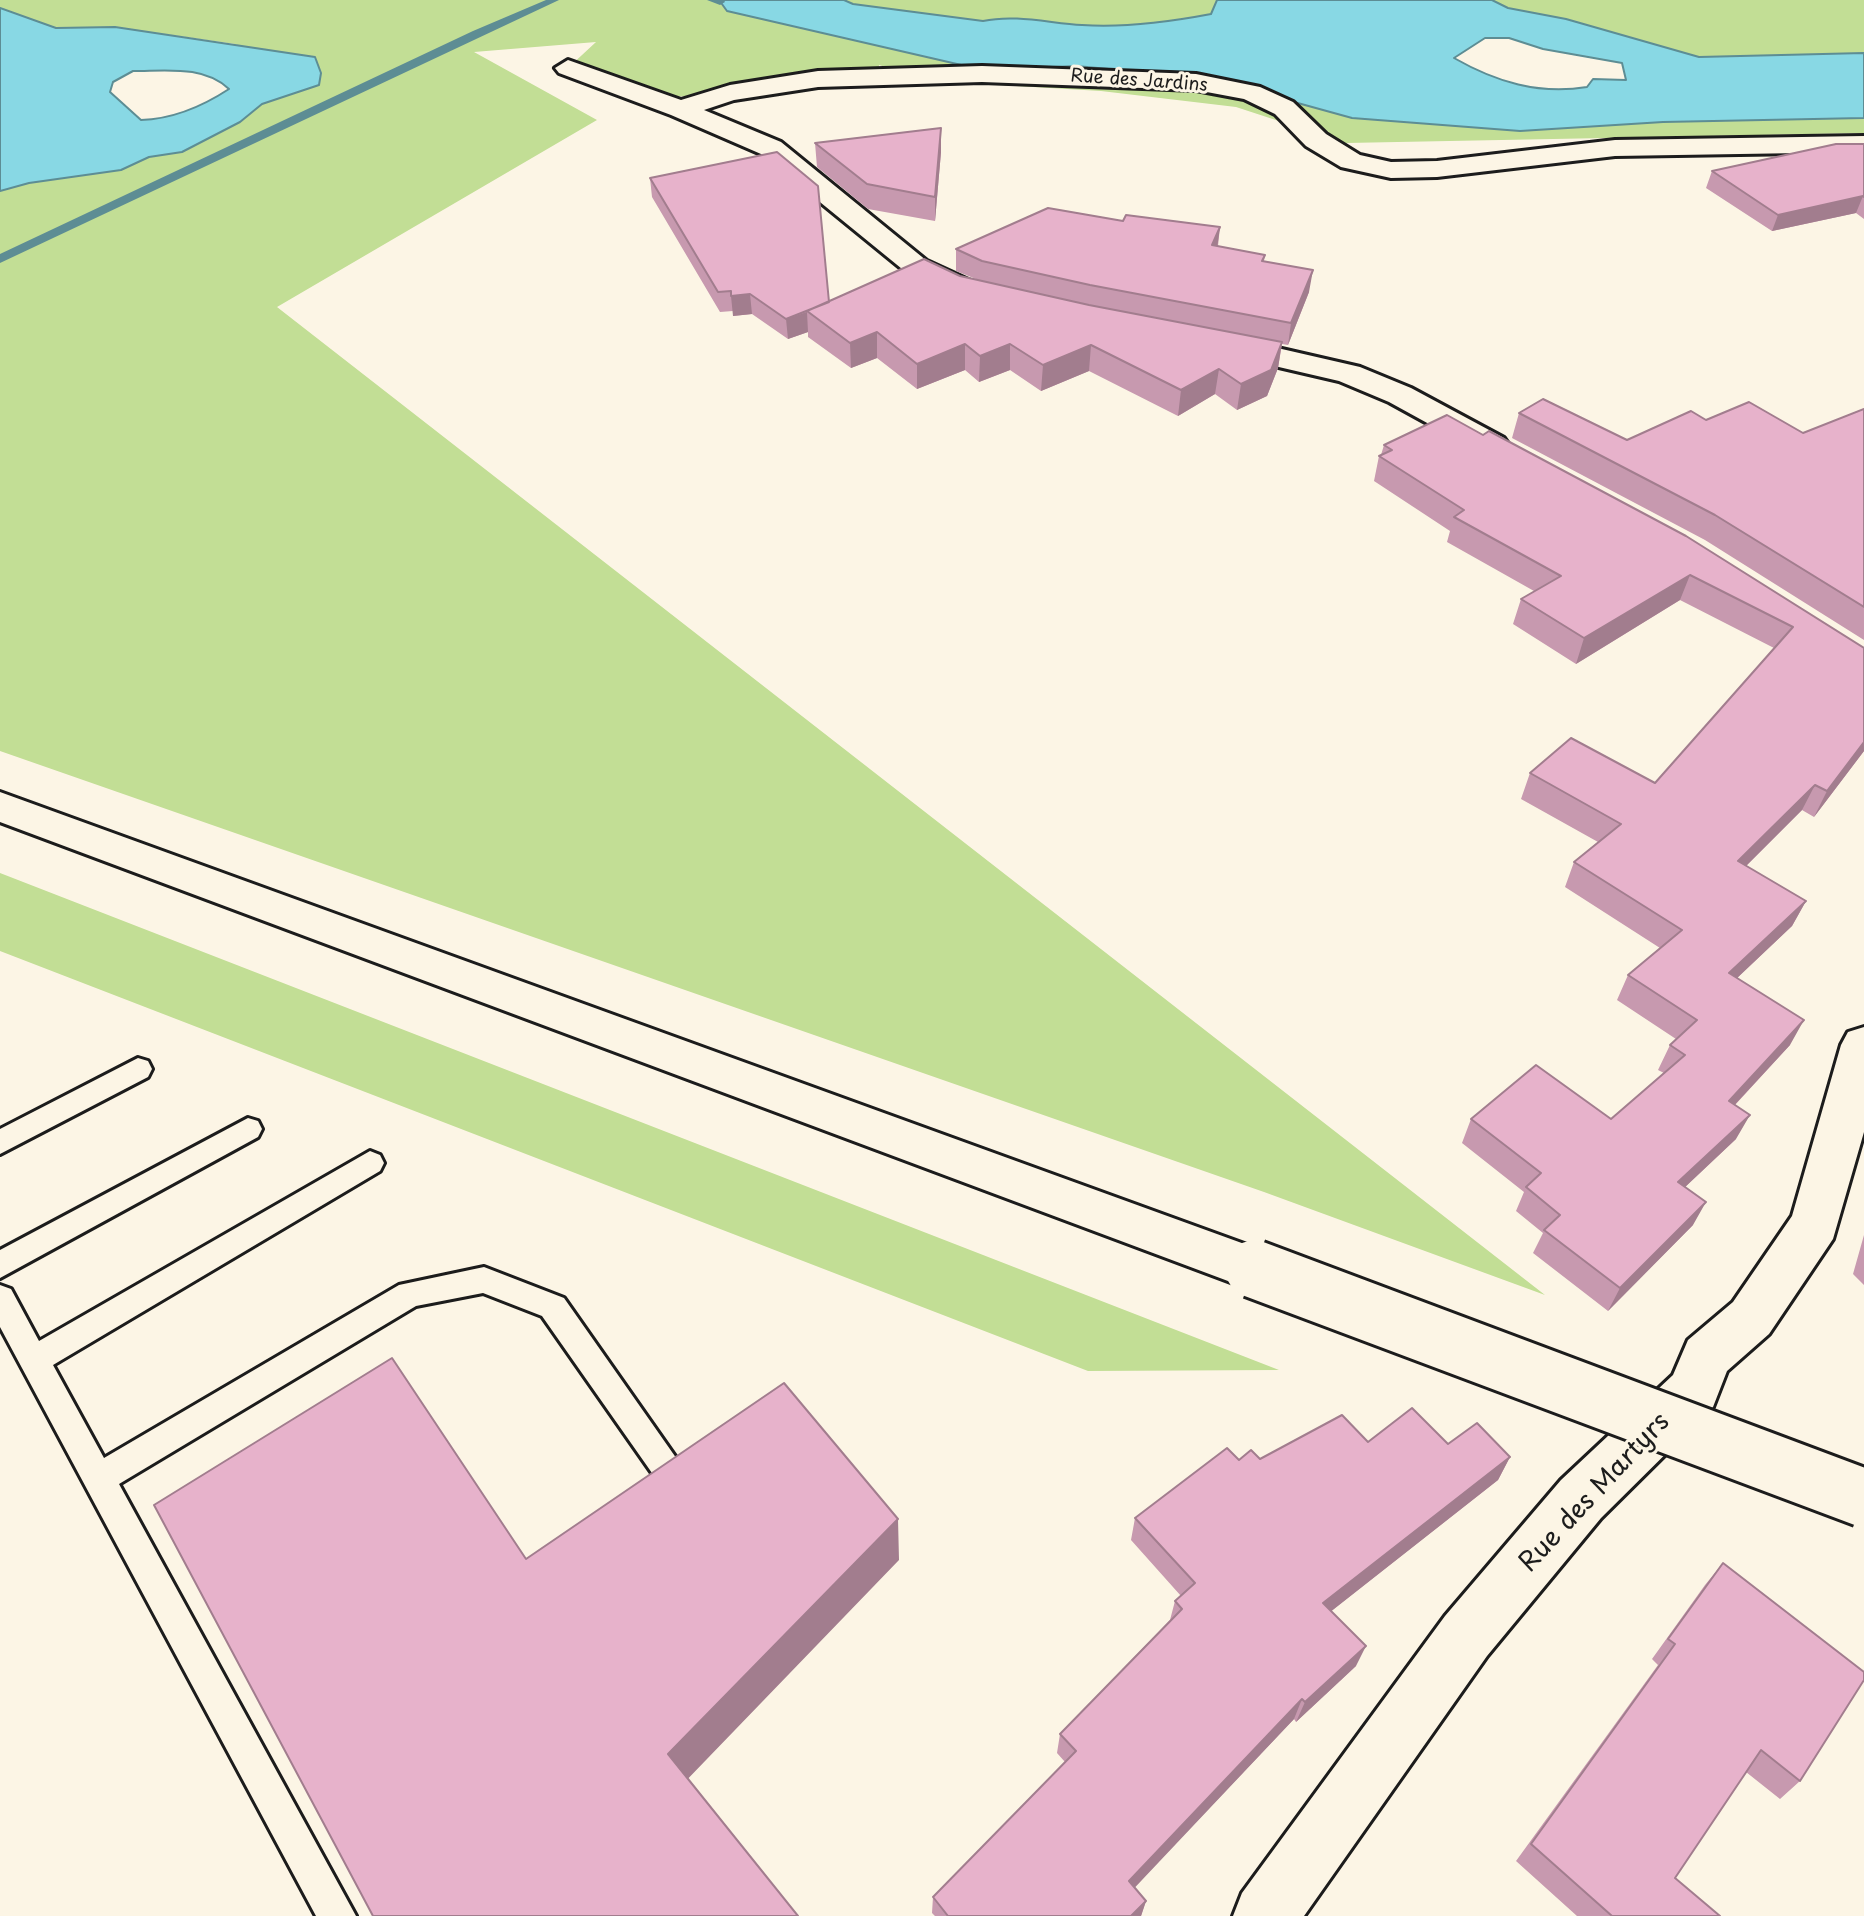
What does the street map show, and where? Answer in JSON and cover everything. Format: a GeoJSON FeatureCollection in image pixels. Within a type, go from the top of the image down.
{"type":"FeatureCollection","features":[{"type":"Feature","properties":{"kind":"street"},"geometry":{"type":"LineString","coordinates":[[568,68],[680,109],[771,148],[917,267],[971,292],[1000,299]]}},
{"type":"Feature","properties":{"kind":"street","name":"Rue des Jardins"},"geometry":{"type":"LineString","coordinates":[[680,109],[730,93],[818,79],[982,74],[1116,77],[1196,82],[1251,93],[1284,108],[1316,140],[1351,161],[1391,170],[1437,169],[1615,148],[1864,144]]}},
{"type":"Feature","properties":{"kind":"street"},"geometry":{"type":"LineString","coordinates":[[1194,339],[1285,356],[1349,374],[1400,395],[1525,462]]}},
{"type":"Feature","properties":{"kind":"street"},"geometry":{"type":"LineString","coordinates":[[0,806],[1864,1498]]}},
{"type":"Feature","properties":{"kind":"street","name":"Rue des Martyrs"},"geometry":{"type":"LineString","coordinates":[[1265,1916],[1466,1636],[1581,1499],[1694,1390],[1706,1357],[1751,1318],[1815,1224],[1864,1045]]}},
{"type":"Feature","properties":{"kind":"lane"},"geometry":{"type":"LineString","coordinates":[[0,1142],[138,1069]]}},
{"type":"Feature","properties":{"kind":"lane"},"geometry":{"type":"LineString","coordinates":[[0,1265],[248,1129]]}},
{"type":"Feature","properties":{"kind":"lane"},"geometry":{"type":"LineString","coordinates":[[34,1360],[370,1163]]}},
{"type":"Feature","properties":{"kind":"lane"},"geometry":{"type":"LineString","coordinates":[[98,1479],[410,1294],[484,1280],[553,1307],[670,1472]]}},
{"type":"Feature","properties":{"kind":"lane"},"geometry":{"type":"LineString","coordinates":[[0,1298],[337,1916]]}},
{"type":"Feature","properties":{"kind":"green space"},"geometry":{"type":"Polygon","coordinates":[[[0,0],[719,0],[727,11],[983,70],[1076,66],[1207,78],[1352,118],[1520,131],[1663,122],[1864,118],[1864,133],[1346,143],[1236,107],[1101,91],[931,81],[879,65],[878,77],[655,99],[568,68],[596,42],[474,52],[597,120],[277,307],[1545,1295],[1264,1192],[0,751],[0,191],[29,183],[121,170],[149,157],[182,152],[240,122],[262,104],[319,85],[235,44],[115,27],[56,28],[0,8],[0,0]]]}},
{"type":"Feature","properties":{"kind":"green space"},"geometry":{"type":"Polygon","coordinates":[[[844,0],[1217,0],[1212,14],[1147,24],[1098,26],[1020,19],[983,21],[853,4],[844,0]]]}},
{"type":"Feature","properties":{"kind":"green space"},"geometry":{"type":"Polygon","coordinates":[[[1492,0],[1864,0],[1864,53],[1699,57],[1566,19],[1507,8],[1492,0]]]}},
{"type":"Feature","properties":{"kind":"green space"},"geometry":{"type":"Polygon","coordinates":[[[0,873],[1279,1370],[1088,1371],[0,951],[0,873]]]}},
{"type":"Feature","properties":{"kind":"water"},"geometry":{"type":"Polygon","coordinates":[[[719,0],[844,0],[853,4],[983,21],[1020,19],[1114,26],[1211,14],[1217,0],[1492,0],[1508,8],[1566,19],[1699,57],[1864,53],[1864,118],[1663,122],[1520,131],[1352,118],[1207,78],[1076,66],[983,70],[727,11],[719,0]],[[1485,38],[1454,58],[1502,80],[1535,88],[1569,89],[1587,87],[1593,79],[1626,80],[1622,63],[1543,49],[1509,38],[1485,38]]]}},
{"type":"Feature","properties":{"kind":"water"},"geometry":{"type":"Polygon","coordinates":[[[0,8],[56,28],[115,27],[315,57],[321,73],[319,85],[262,104],[240,122],[182,152],[149,157],[121,170],[29,183],[0,191],[0,8]],[[133,71],[113,82],[110,92],[141,120],[187,110],[229,89],[219,81],[196,73],[133,71]]]}},
{"type":"Feature","properties":{"kind":"building"},"geometry":{"type":"Polygon","coordinates":[[[941,128],[935,197],[867,184],[815,143],[941,128]]]}},
{"type":"Feature","properties":{"kind":"building"},"geometry":{"type":"Polygon","coordinates":[[[1836,144],[1864,144],[1864,197],[1778,215],[1712,171],[1836,144]]]}},
{"type":"Feature","properties":{"kind":"building"},"geometry":{"type":"Polygon","coordinates":[[[777,152],[818,186],[829,302],[786,319],[750,294],[731,296],[731,291],[718,292],[650,178],[777,152]]]}},
{"type":"Feature","properties":{"kind":"building"},"geometry":{"type":"Polygon","coordinates":[[[1048,208],[1123,221],[1126,215],[1220,227],[1212,245],[1265,255],[1262,261],[1313,270],[1291,323],[1090,285],[982,261],[956,249],[1048,208]]]}},
{"type":"Feature","properties":{"kind":"building"},"geometry":{"type":"Polygon","coordinates":[[[924,259],[960,276],[1089,305],[1282,342],[1271,370],[1241,384],[1219,369],[1181,390],[1091,345],[1043,365],[1010,344],[980,356],[965,344],[917,364],[877,332],[850,343],[807,311],[924,259]]]}},
{"type":"Feature","properties":{"kind":"building"},"geometry":{"type":"Polygon","coordinates":[[[1543,399],[1627,440],[1691,411],[1706,420],[1749,402],[1803,433],[1864,409],[1864,607],[1715,515],[1519,413],[1543,399]]]}},
{"type":"Feature","properties":{"kind":"building"},"geometry":{"type":"Polygon","coordinates":[[[1447,415],[1483,435],[1489,431],[1686,536],[1864,648],[1864,742],[1827,791],[1815,785],[1738,861],[1806,901],[1729,973],[1804,1020],[1729,1101],[1750,1115],[1678,1182],[1706,1202],[1620,1288],[1544,1230],[1560,1215],[1526,1187],[1541,1173],[1471,1119],[1536,1065],[1611,1119],[1685,1055],[1670,1045],[1697,1020],[1628,975],[1682,930],[1574,862],[1621,824],[1530,773],[1571,738],[1655,783],[1793,627],[1690,575],[1584,638],[1521,599],[1561,576],[1454,517],[1464,510],[1379,456],[1392,450],[1384,445],[1447,415]]]}},
{"type":"Feature","properties":{"kind":"building"},"geometry":{"type":"Polygon","coordinates":[[[392,1358],[526,1559],[784,1383],[898,1519],[668,1754],[798,1916],[373,1916],[154,1505],[392,1358]]]}},
{"type":"Feature","properties":{"kind":"building"},"geometry":{"type":"Polygon","coordinates":[[[1412,1408],[1448,1444],[1477,1423],[1510,1457],[1323,1603],[1366,1646],[1305,1702],[1302,1699],[1129,1881],[1146,1901],[1131,1916],[948,1916],[933,1897],[1076,1751],[1060,1734],[1182,1609],[1175,1601],[1195,1583],[1135,1518],[1227,1448],[1239,1460],[1251,1450],[1260,1459],[1342,1415],[1368,1442],[1412,1408]]]}},
{"type":"Feature","properties":{"kind":"building"},"geometry":{"type":"Polygon","coordinates":[[[1723,1563],[1864,1672],[1864,1680],[1800,1781],[1761,1750],[1675,1878],[1720,1916],[1612,1916],[1531,1844],[1675,1644],[1668,1639],[1723,1563]]]}},
{"type":"Feature","properties":{"kind":"waterway"},"geometry":{"type":"LineString","coordinates":[[0,259],[477,33],[554,0]]}},
{"type":"Feature","properties":{"kind":"waterway"},"geometry":{"type":"LineString","coordinates":[[712,0],[720,2]]}}]}
